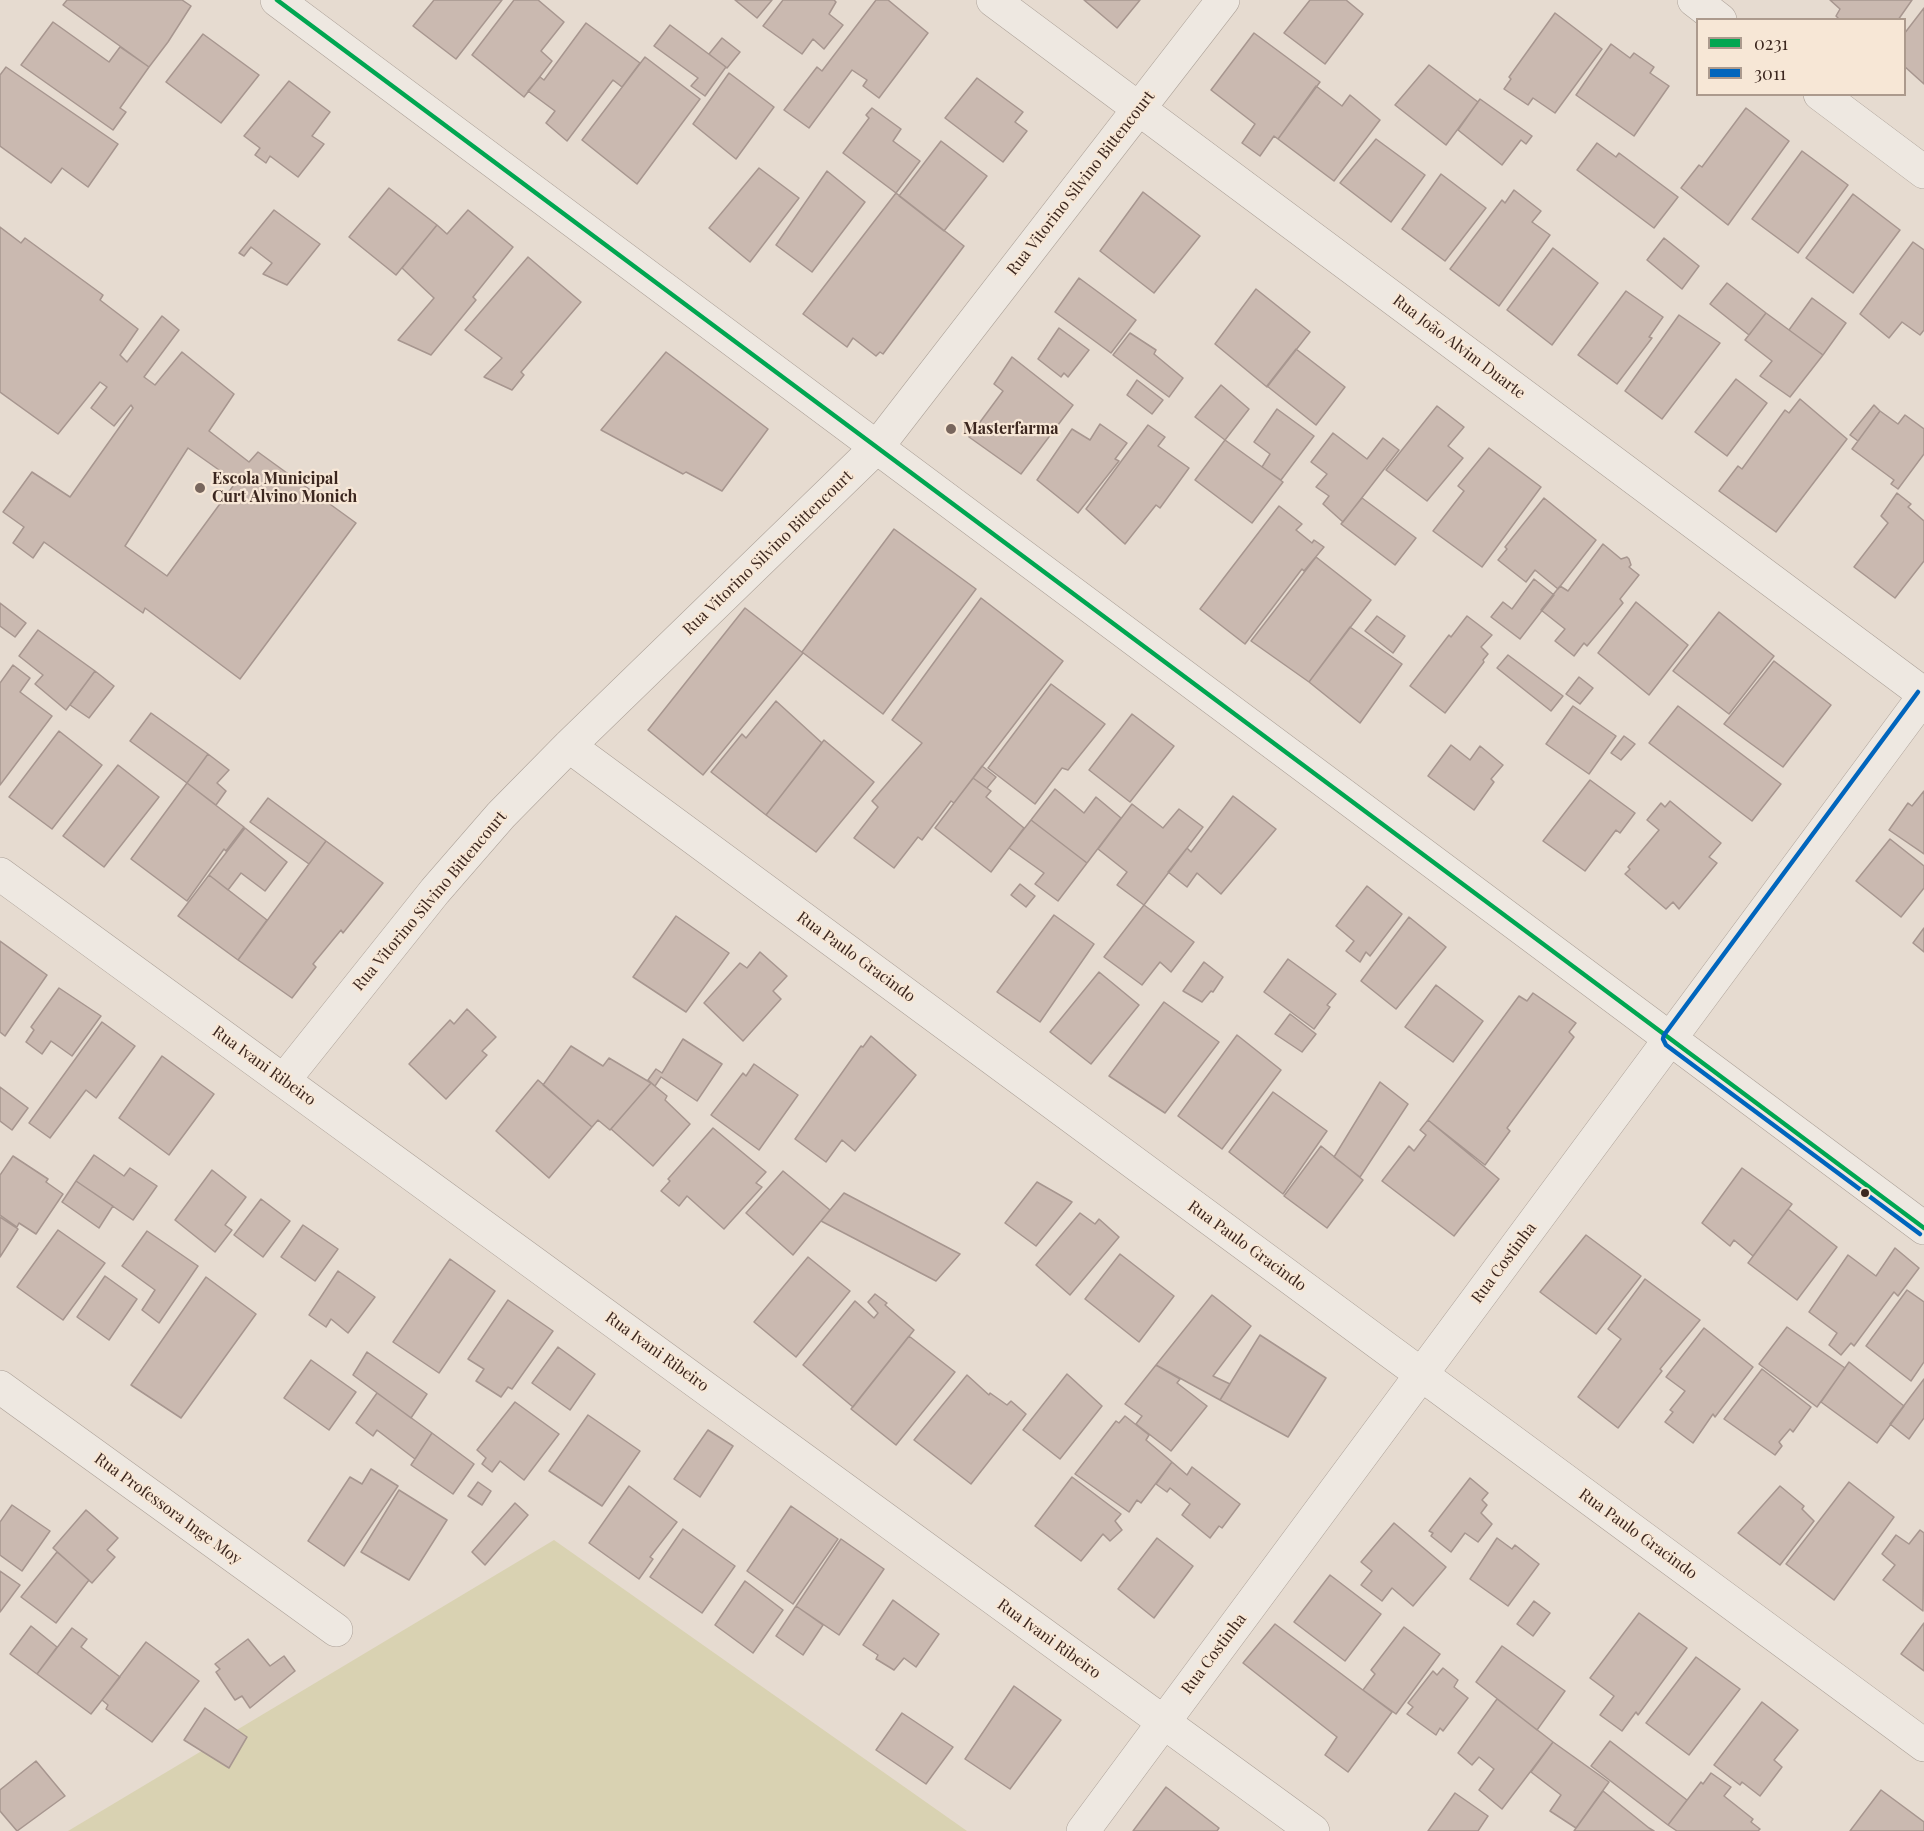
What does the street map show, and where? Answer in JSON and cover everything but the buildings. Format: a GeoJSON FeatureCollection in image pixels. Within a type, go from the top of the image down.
{"type":"FeatureCollection","features":[{"type":"Feature","properties":{"kind":"street"},"geometry":{"type":"LineString","coordinates":[[277,0],[1924,1228]]}},
{"type":"Feature","properties":{"kind":"street","name":"Rua João Alvim Duarte"},"geometry":{"type":"LineString","coordinates":[[993,0],[1924,695]]}},
{"type":"Feature","properties":{"kind":"street","name":"Rua Vitorino Silvino Bittencourt"},"geometry":{"type":"LineString","coordinates":[[284,1080],[435,891],[501,815],[877,447],[1223,0]]}},
{"type":"Feature","properties":{"kind":"street"},"geometry":{"type":"LineString","coordinates":[[1694,0],[1717,18]]}},
{"type":"Feature","properties":{"kind":"street"},"geometry":{"type":"LineString","coordinates":[[1823,96],[1924,172]]}},
{"type":"Feature","properties":{"kind":"street","name":"Rua Costinha"},"geometry":{"type":"LineString","coordinates":[[1083,1831],[1924,695]]}},
{"type":"Feature","properties":{"kind":"street","name":"Rua Paulo Gracindo"},"geometry":{"type":"LineString","coordinates":[[569,746],[1924,1746]]}},
{"type":"Feature","properties":{"kind":"street","name":"Rua Ivani Ribeiro"},"geometry":{"type":"LineString","coordinates":[[0,874],[1313,1831]]}},
{"type":"Feature","properties":{"kind":"street","name":"Rua Professora Inge Moy"},"geometry":{"type":"LineString","coordinates":[[0,1387],[336,1630]]}},
{"type":"Feature","properties":{"kind":"shaded area"},"geometry":{"type":"Polygon","coordinates":[[[554,1540],[967,1831],[68,1831],[554,1540]]]}},
{"type":"Feature","properties":{"kind":"transit line","name":"0231"},"geometry":{"type":"LineString","coordinates":[[277,0],[1924,1228]]}},
{"type":"Feature","properties":{"kind":"transit line","name":"3011"},"geometry":{"type":"LineString","coordinates":[[1918,692],[1663,1039],[1666,1045],[1920,1234]]}},
{"type":"Feature","properties":{"kind":"place","name":"Masterfarma"},"geometry":{"type":"Point","coordinates":[951,429]}},
{"type":"Feature","properties":{"kind":"place","name":"Escola Municipal Curt Alvino Monich"},"geometry":{"type":"Point","coordinates":[200,488]}}]}
